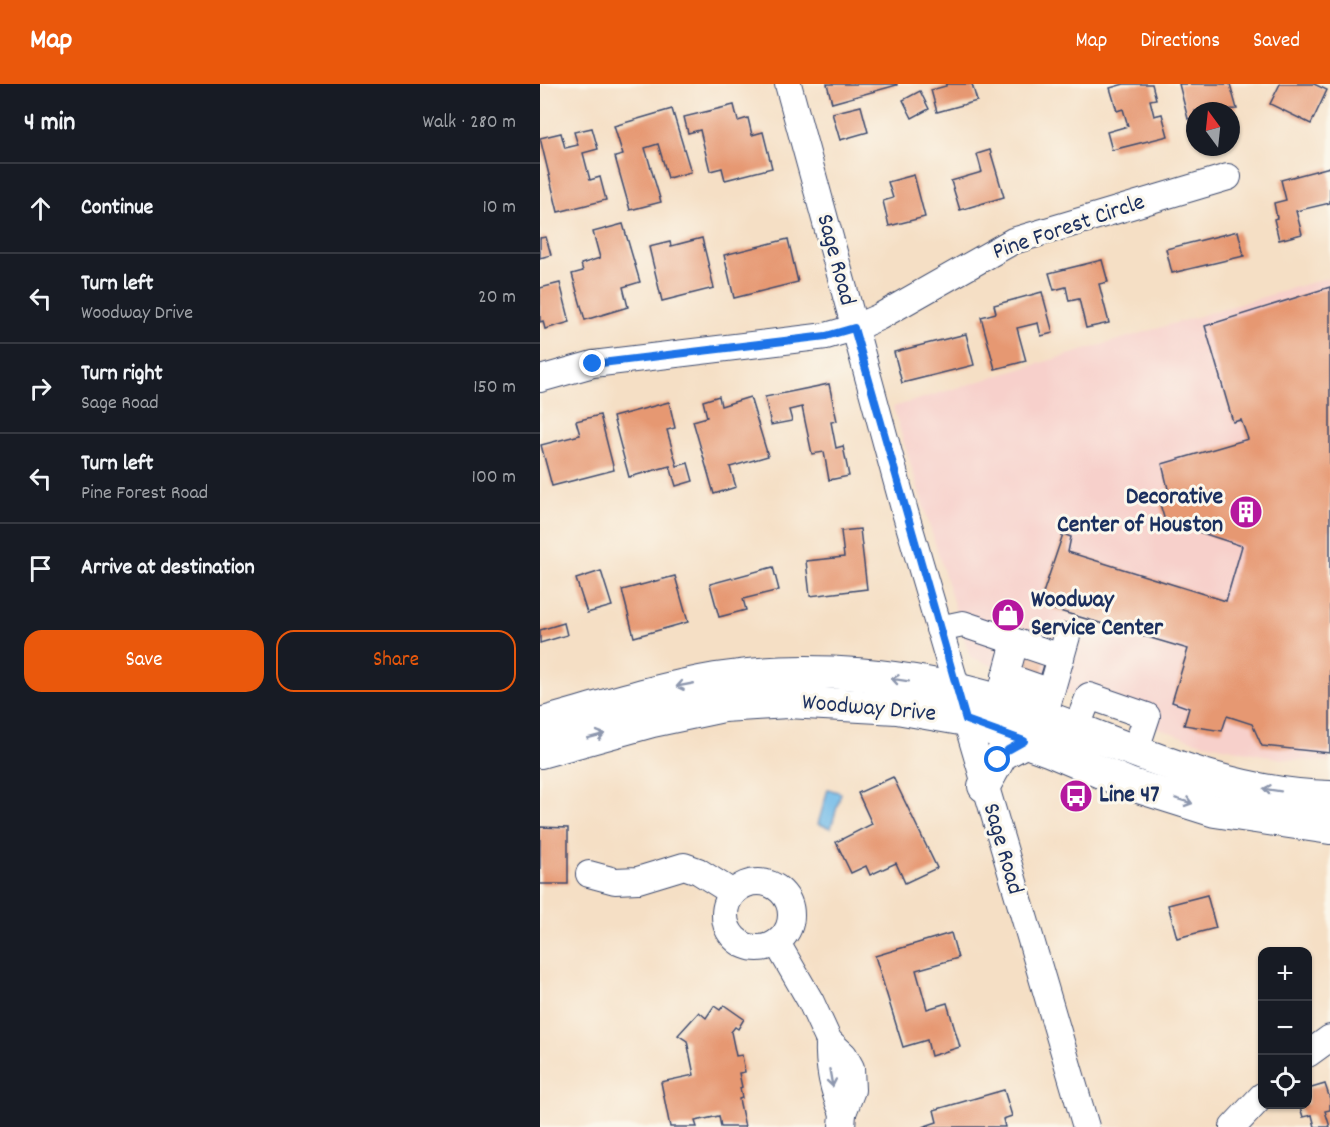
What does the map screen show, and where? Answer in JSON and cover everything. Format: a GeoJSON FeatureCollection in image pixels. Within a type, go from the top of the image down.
{"type":"FeatureCollection","features":[{"type":"Feature","properties":{"kind":"main road","name":"Woodway Drive"},"geometry":{"type":"LineString","coordinates":[[542,739],[652,721],[757,674],[852,675],[894,679],[958,690],[1002,688],[1047,704],[1076,729],[1135,752],[1230,783],[1330,797]]}},
{"type":"Feature","properties":{"kind":"main road","name":"Woodway Drive"},"geometry":{"type":"LineString","coordinates":[[720,692],[788,702],[897,708],[966,720],[1129,784],[1215,811],[1330,828]]}},
{"type":"Feature","properties":{"kind":"main road"},"geometry":{"type":"LineString","coordinates":[[984,786],[1002,754],[1024,741]]}},
{"type":"Feature","properties":{"kind":"street","name":"Sage Road"},"geometry":{"type":"LineString","coordinates":[[788,84],[939,629],[1086,1127]]}},
{"type":"Feature","properties":{"kind":"street","name":"Pine Forest Circle"},"geometry":{"type":"LineString","coordinates":[[540,379],[593,364],[826,336],[854,328],[908,302],[1013,241],[1228,177]]}},
{"type":"Feature","properties":{"kind":"street"},"geometry":{"type":"LineString","coordinates":[[939,629],[963,624],[1015,642],[1064,646],[1047,704]]}},
{"type":"Feature","properties":{"kind":"street"},"geometry":{"type":"LineString","coordinates":[[1002,688],[1015,642]]}},
{"type":"Feature","properties":{"kind":"street"},"geometry":{"type":"LineString","coordinates":[[589,874],[615,881],[638,880],[684,866],[698,871],[733,892]]}},
{"type":"Feature","properties":{"kind":"street"},"geometry":{"type":"LineString","coordinates":[[764,882],[784,894],[789,903],[790,926],[777,943],[767,948],[746,947],[729,933],[724,913],[733,892],[742,886],[764,882]]}},
{"type":"Feature","properties":{"kind":"street"},"geometry":{"type":"LineString","coordinates":[[777,943],[811,1002],[829,1041],[844,1055],[852,1068],[852,1090],[843,1120]]}},
{"type":"Feature","properties":{"kind":"street"},"geometry":{"type":"LineString","coordinates":[[1233,1127],[1258,1101]]}},
{"type":"Feature","properties":{"kind":"shaded area"},"geometry":{"type":"Polygon","coordinates":[[[1330,277],[1330,762],[1282,759],[1194,741],[970,657],[893,407],[1330,277]]]}},
{"type":"Feature","properties":{"kind":"water"},"geometry":{"type":"Polygon","coordinates":[[[828,789],[841,793],[831,828],[818,824],[828,789]]]}},
{"type":"Feature","properties":{"kind":"building"},"geometry":{"type":"Polygon","coordinates":[[[827,84],[897,84],[897,85],[832,103],[827,84]]]}},
{"type":"Feature","properties":{"kind":"building"},"geometry":{"type":"Polygon","coordinates":[[[946,84],[972,84],[977,101],[937,112],[931,90],[946,86],[946,84]]]}},
{"type":"Feature","properties":{"kind":"building"},"geometry":{"type":"Polygon","coordinates":[[[1124,84],[1152,84],[1156,99],[1150,100],[1154,116],[1162,114],[1168,136],[1112,150],[1107,132],[1128,126],[1123,109],[1117,111],[1110,88],[1124,84]]]}},
{"type":"Feature","properties":{"kind":"building"},"geometry":{"type":"Polygon","coordinates":[[[1179,84],[1230,84],[1235,102],[1186,102],[1186,111],[1179,84]]]}},
{"type":"Feature","properties":{"kind":"building"},"geometry":{"type":"Polygon","coordinates":[[[1280,84],[1314,84],[1327,90],[1311,124],[1270,104],[1280,84]]]}},
{"type":"Feature","properties":{"kind":"building"},"geometry":{"type":"Polygon","coordinates":[[[920,91],[929,109],[912,118],[903,100],[920,91]]]}},
{"type":"Feature","properties":{"kind":"building"},"geometry":{"type":"Polygon","coordinates":[[[734,105],[738,121],[748,118],[752,135],[763,132],[772,168],[725,180],[722,168],[710,171],[700,130],[688,133],[684,117],[734,105]]]}},
{"type":"Feature","properties":{"kind":"building"},"geometry":{"type":"Polygon","coordinates":[[[861,106],[868,132],[840,140],[832,113],[861,106]]]}},
{"type":"Feature","properties":{"kind":"building"},"geometry":{"type":"Polygon","coordinates":[[[672,109],[691,172],[668,178],[658,144],[645,148],[661,202],[630,210],[615,157],[623,155],[614,126],[672,109]]]}},
{"type":"Feature","properties":{"kind":"building"},"geometry":{"type":"Polygon","coordinates":[[[592,128],[598,149],[583,153],[590,180],[600,177],[606,200],[558,212],[540,138],[561,133],[565,148],[578,145],[574,132],[592,128]]]}},
{"type":"Feature","properties":{"kind":"building"},"geometry":{"type":"Polygon","coordinates":[[[990,150],[1004,197],[960,210],[951,181],[982,172],[977,154],[990,150]]]}},
{"type":"Feature","properties":{"kind":"building"},"geometry":{"type":"Polygon","coordinates":[[[1330,167],[1330,203],[1296,211],[1302,234],[1279,240],[1274,219],[1277,218],[1274,203],[1286,200],[1281,180],[1330,167]]]}},
{"type":"Feature","properties":{"kind":"building"},"geometry":{"type":"Polygon","coordinates":[[[914,175],[925,217],[889,226],[883,201],[893,198],[888,182],[914,175]]]}},
{"type":"Feature","properties":{"kind":"building"},"geometry":{"type":"Polygon","coordinates":[[[623,224],[640,282],[623,287],[628,307],[585,320],[572,274],[583,271],[581,264],[600,258],[593,232],[623,224]]]}},
{"type":"Feature","properties":{"kind":"building"},"geometry":{"type":"Polygon","coordinates":[[[1238,231],[1244,256],[1172,273],[1166,249],[1238,231]]]}},
{"type":"Feature","properties":{"kind":"building"},"geometry":{"type":"Polygon","coordinates":[[[546,237],[551,255],[540,258],[540,238],[546,237]]]}},
{"type":"Feature","properties":{"kind":"building"},"geometry":{"type":"Polygon","coordinates":[[[702,238],[714,288],[662,301],[649,247],[670,242],[671,246],[702,238]]]}},
{"type":"Feature","properties":{"kind":"building"},"geometry":{"type":"Polygon","coordinates":[[[788,239],[798,282],[734,298],[724,255],[788,239]]]}},
{"type":"Feature","properties":{"kind":"building"},"geometry":{"type":"Polygon","coordinates":[[[1102,260],[1108,282],[1099,284],[1109,323],[1086,328],[1079,299],[1069,301],[1066,287],[1054,290],[1049,273],[1102,260]]]}},
{"type":"Feature","properties":{"kind":"building"},"geometry":{"type":"Polygon","coordinates":[[[560,283],[570,322],[545,329],[543,321],[540,322],[540,288],[560,283]]]}},
{"type":"Feature","properties":{"kind":"building","name":"Decorative Center of Houston"},"geometry":{"type":"Polygon","coordinates":[[[1330,287],[1330,753],[1262,746],[1252,724],[1227,716],[1222,731],[1184,725],[1189,708],[1172,702],[1188,649],[1039,605],[1063,534],[1071,537],[1068,552],[1226,601],[1242,546],[1165,521],[1160,504],[1171,501],[1162,464],[1248,439],[1241,420],[1233,422],[1205,326],[1330,287]]]}},
{"type":"Feature","properties":{"kind":"building"},"geometry":{"type":"Polygon","coordinates":[[[1042,292],[1053,333],[1041,336],[1038,323],[1017,328],[1026,361],[995,369],[981,317],[996,313],[994,305],[1042,292]]]}},
{"type":"Feature","properties":{"kind":"building"},"geometry":{"type":"Polygon","coordinates":[[[966,334],[974,365],[902,383],[894,352],[966,334]]]}},
{"type":"Feature","properties":{"kind":"building"},"geometry":{"type":"Polygon","coordinates":[[[829,384],[837,421],[831,422],[836,448],[843,446],[849,476],[829,480],[824,452],[812,454],[802,407],[789,410],[792,421],[771,425],[765,397],[829,384]]]}},
{"type":"Feature","properties":{"kind":"building"},"geometry":{"type":"Polygon","coordinates":[[[719,396],[721,406],[750,397],[768,456],[730,467],[736,487],[714,494],[693,421],[707,417],[703,401],[719,396]]]}},
{"type":"Feature","properties":{"kind":"building"},"geometry":{"type":"Polygon","coordinates":[[[669,402],[675,428],[667,430],[677,466],[688,463],[693,481],[676,486],[670,466],[629,477],[613,417],[669,402]]]}},
{"type":"Feature","properties":{"kind":"building"},"geometry":{"type":"Polygon","coordinates":[[[600,415],[614,470],[552,486],[541,445],[580,435],[576,421],[600,415]]]}},
{"type":"Feature","properties":{"kind":"building"},"geometry":{"type":"Polygon","coordinates":[[[860,529],[867,589],[810,596],[806,561],[844,557],[841,531],[860,529]]]}},
{"type":"Feature","properties":{"kind":"building"},"geometry":{"type":"Polygon","coordinates":[[[773,567],[779,590],[743,599],[746,610],[719,617],[710,584],[773,567]]]}},
{"type":"Feature","properties":{"kind":"building"},"geometry":{"type":"Polygon","coordinates":[[[601,571],[612,606],[587,613],[576,579],[601,571]]]}},
{"type":"Feature","properties":{"kind":"building"},"geometry":{"type":"Polygon","coordinates":[[[675,576],[688,622],[634,637],[622,590],[675,576]]]}},
{"type":"Feature","properties":{"kind":"building"},"geometry":{"type":"Polygon","coordinates":[[[564,623],[567,635],[540,643],[540,630],[564,623]]]}},
{"type":"Feature","properties":{"kind":"building"},"geometry":{"type":"Polygon","coordinates":[[[1022,634],[1051,642],[1038,685],[1010,676],[1022,634]]]}},
{"type":"Feature","properties":{"kind":"building"},"geometry":{"type":"Polygon","coordinates":[[[893,777],[937,868],[905,883],[896,863],[870,875],[866,866],[851,873],[836,842],[872,824],[858,793],[893,777]]]}},
{"type":"Feature","properties":{"kind":"building"},"geometry":{"type":"Polygon","coordinates":[[[540,827],[568,828],[568,884],[540,884],[540,827]]]}},
{"type":"Feature","properties":{"kind":"building"},"geometry":{"type":"Polygon","coordinates":[[[1207,895],[1216,928],[1177,938],[1168,905],[1207,895]]]}},
{"type":"Feature","properties":{"kind":"building"},"geometry":{"type":"Polygon","coordinates":[[[951,933],[958,958],[916,970],[927,1009],[947,1003],[960,1047],[931,1056],[927,1040],[903,1047],[875,956],[951,933]]]}},
{"type":"Feature","properties":{"kind":"building"},"geometry":{"type":"Polygon","coordinates":[[[724,1005],[744,1019],[738,1029],[735,1027],[731,1032],[736,1056],[742,1055],[745,1072],[739,1073],[742,1098],[739,1099],[745,1127],[721,1127],[719,1116],[695,1121],[697,1127],[670,1127],[661,1082],[694,1075],[687,1041],[678,1035],[699,1012],[706,1018],[714,1006],[720,1010],[724,1005]]]}},
{"type":"Feature","properties":{"kind":"building"},"geometry":{"type":"Polygon","coordinates":[[[1325,1084],[1330,1099],[1330,1110],[1325,1111],[1330,1127],[1315,1127],[1312,1115],[1303,1117],[1301,1109],[1312,1109],[1312,1088],[1325,1084]]]}},
{"type":"Feature","properties":{"kind":"building"},"geometry":{"type":"Polygon","coordinates":[[[1004,1090],[1012,1116],[1003,1119],[1005,1127],[922,1127],[937,1122],[934,1110],[1004,1090]]]}},
{"type":"Feature","properties":{"kind":"place","name":"Decorative Center of Houston"},"geometry":{"type":"Point","coordinates":[1246,512]}},
{"type":"Feature","properties":{"kind":"place","name":"Woodway Service Center"},"geometry":{"type":"Point","coordinates":[1008,615]}},
{"type":"Feature","properties":{"kind":"place","name":"Line 47"},"geometry":{"type":"Point","coordinates":[1076,796]}},
{"type":"Feature","properties":{"kind":"route"},"geometry":{"type":"LineString","coordinates":[[593,364],[668,353],[826,336],[854,328],[966,720],[1024,741],[1002,754],[998,760]]}}]}
